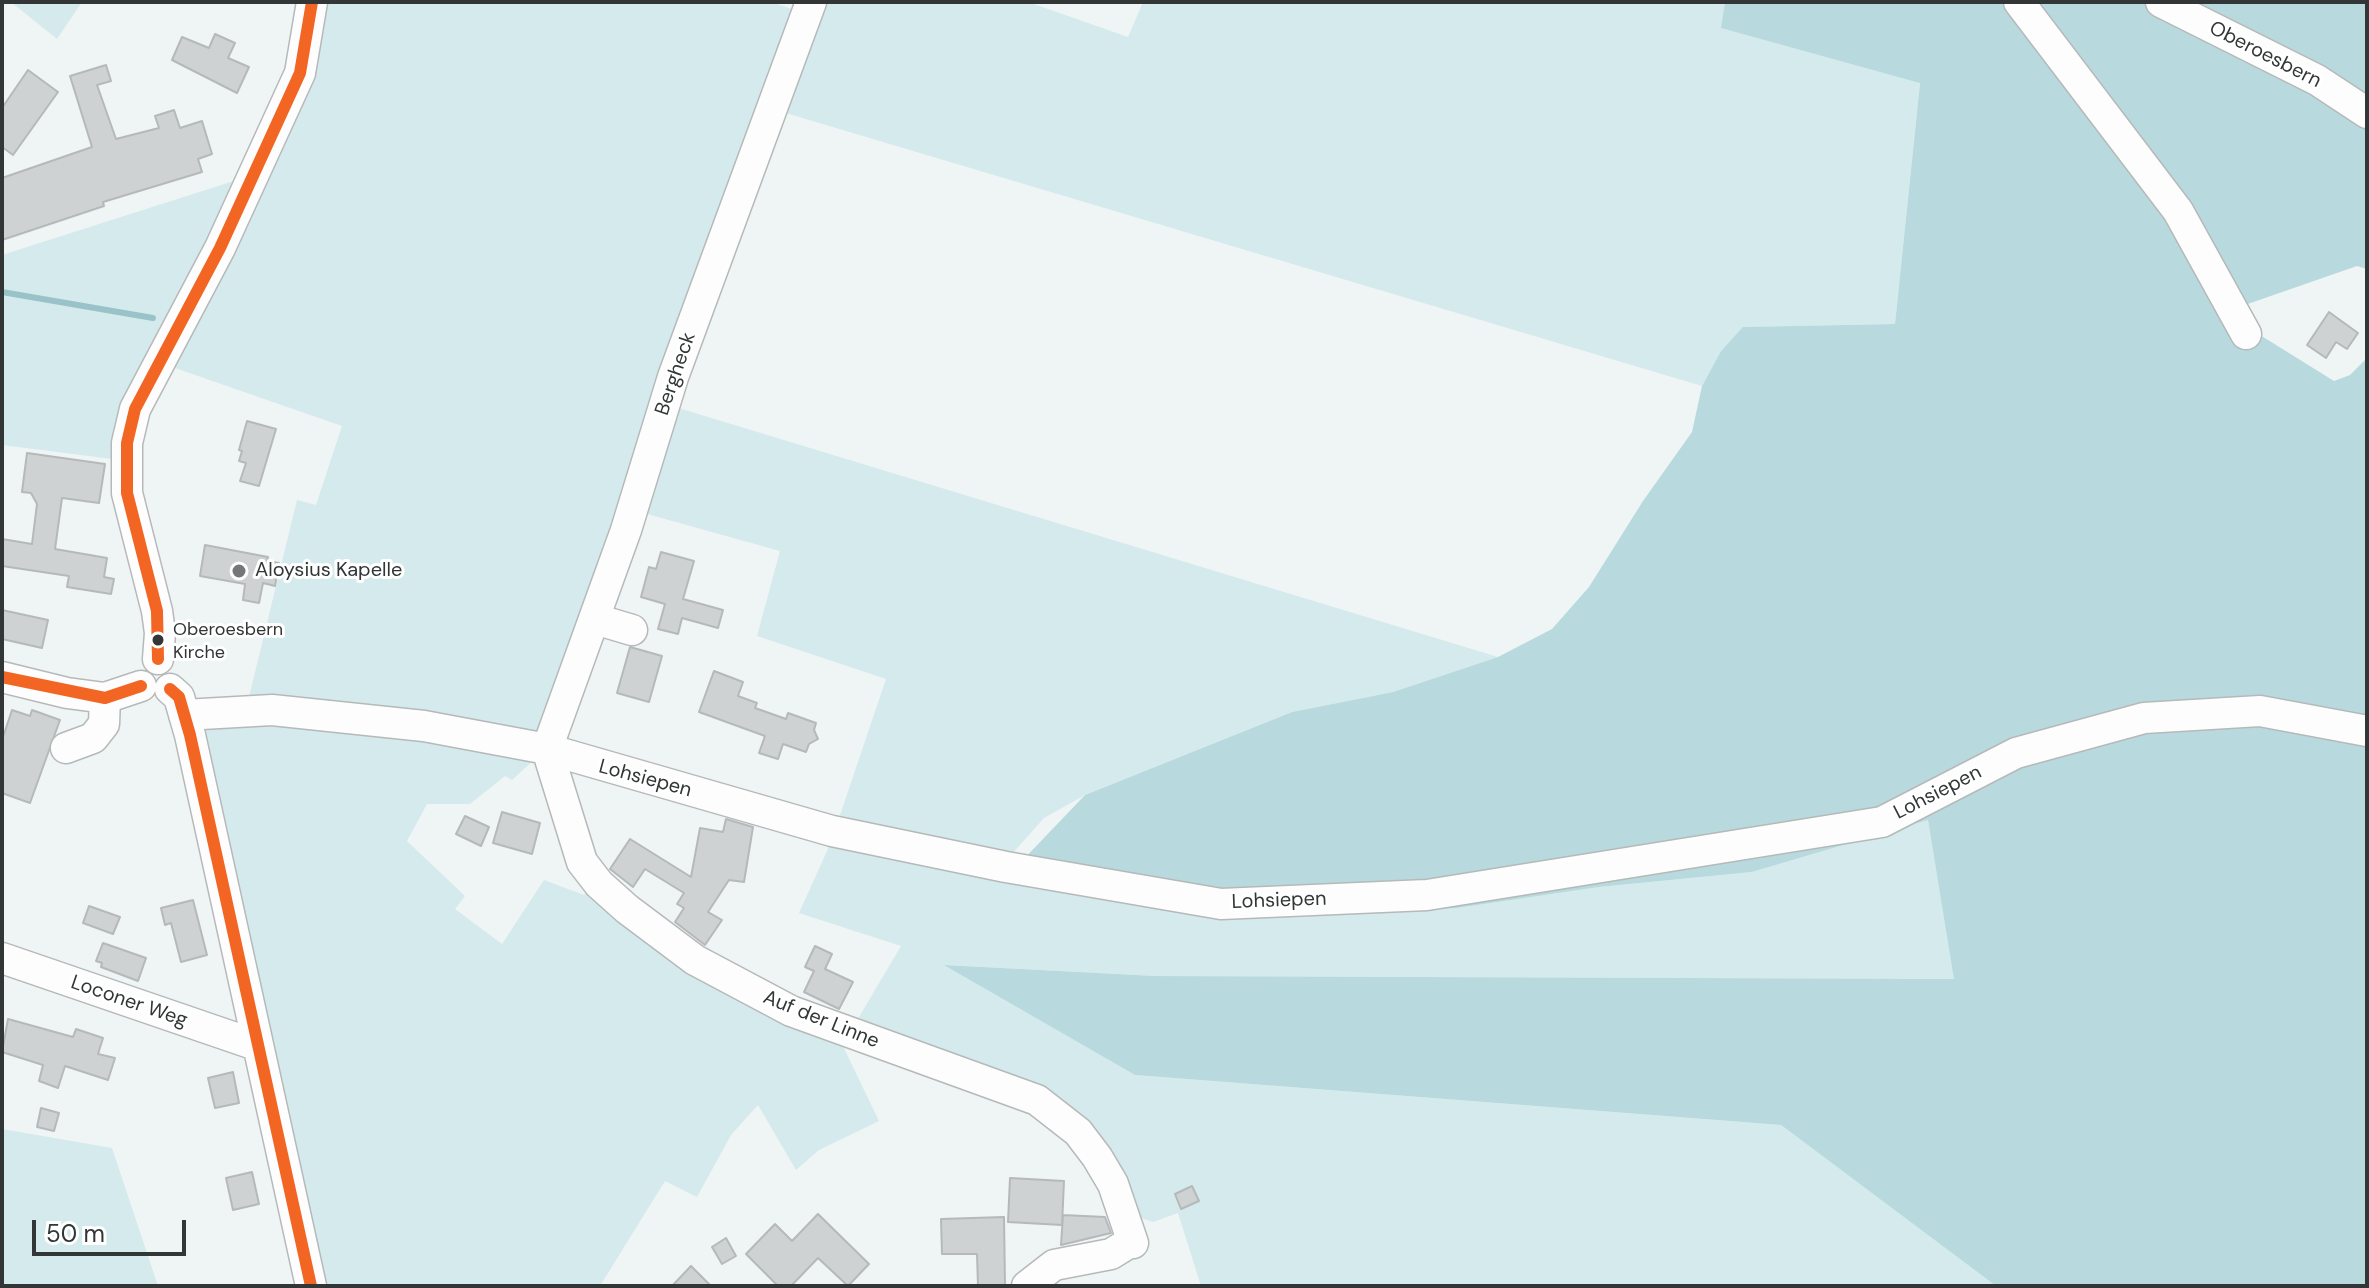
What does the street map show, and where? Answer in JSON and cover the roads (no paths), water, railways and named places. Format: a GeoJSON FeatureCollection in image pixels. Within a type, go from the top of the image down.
{"type":"FeatureCollection","features":[{"type":"Feature","properties":{"kind":"street"},"geometry":{"type":"LineString","coordinates":[[311,1286],[256,1045],[165,696],[174,681],[172,669],[158,659],[160,633],[157,611],[127,493],[125,472],[135,409],[220,248],[300,73],[306,57],[312,2]]}},
{"type":"Feature","properties":{"kind":"street","name":"Bergheck"},"geometry":{"type":"LineString","coordinates":[[547,749],[595,619],[673,377],[811,2]]}},
{"type":"Feature","properties":{"kind":"street"},"geometry":{"type":"LineString","coordinates":[[2019,2],[2178,211],[2246,334]]}},
{"type":"Feature","properties":{"kind":"street","name":"Oberoesbern"},"geometry":{"type":"LineString","coordinates":[[2161,2],[2317,80],[2367,113]]}},
{"type":"Feature","properties":{"kind":"street"},"geometry":{"type":"LineString","coordinates":[[595,619],[632,630]]}},
{"type":"Feature","properties":{"kind":"street"},"geometry":{"type":"LineString","coordinates":[[2,677],[67,693],[105,698],[165,696]]}},
{"type":"Feature","properties":{"kind":"street","name":"Lohsiepen"},"geometry":{"type":"LineString","coordinates":[[165,696],[424,726],[547,749],[832,831],[1006,867],[1221,904],[1427,895],[1882,822],[2016,753],[2144,718],[2260,711],[2367,731]]}},
{"type":"Feature","properties":{"kind":"street"},"geometry":{"type":"LineString","coordinates":[[66,748],[93,738],[104,724],[105,698]]}},
{"type":"Feature","properties":{"kind":"street","name":"Auf der Linne"},"geometry":{"type":"LineString","coordinates":[[547,749],[582,862],[599,884],[627,909],[695,960],[791,1011],[1037,1100],[1078,1132],[1113,1184],[1132,1242],[1111,1254],[1054,1265],[1027,1286]]}},
{"type":"Feature","properties":{"kind":"street","name":"Loconer Weg"},"geometry":{"type":"LineString","coordinates":[[2,958],[256,1045]]}},
{"type":"Feature","properties":{"kind":"waterway"},"geometry":{"type":"LineString","coordinates":[[2,292],[153,318]]}},
{"type":"Feature","properties":{"kind":"place","name":"Aloysius Kapelle"},"geometry":{"type":"Point","coordinates":[239,571]}},
{"type":"Feature","properties":{"kind":"place","name":"Oberoesbern Kirche"},"geometry":{"type":"Point","coordinates":[158,640]}}]}
